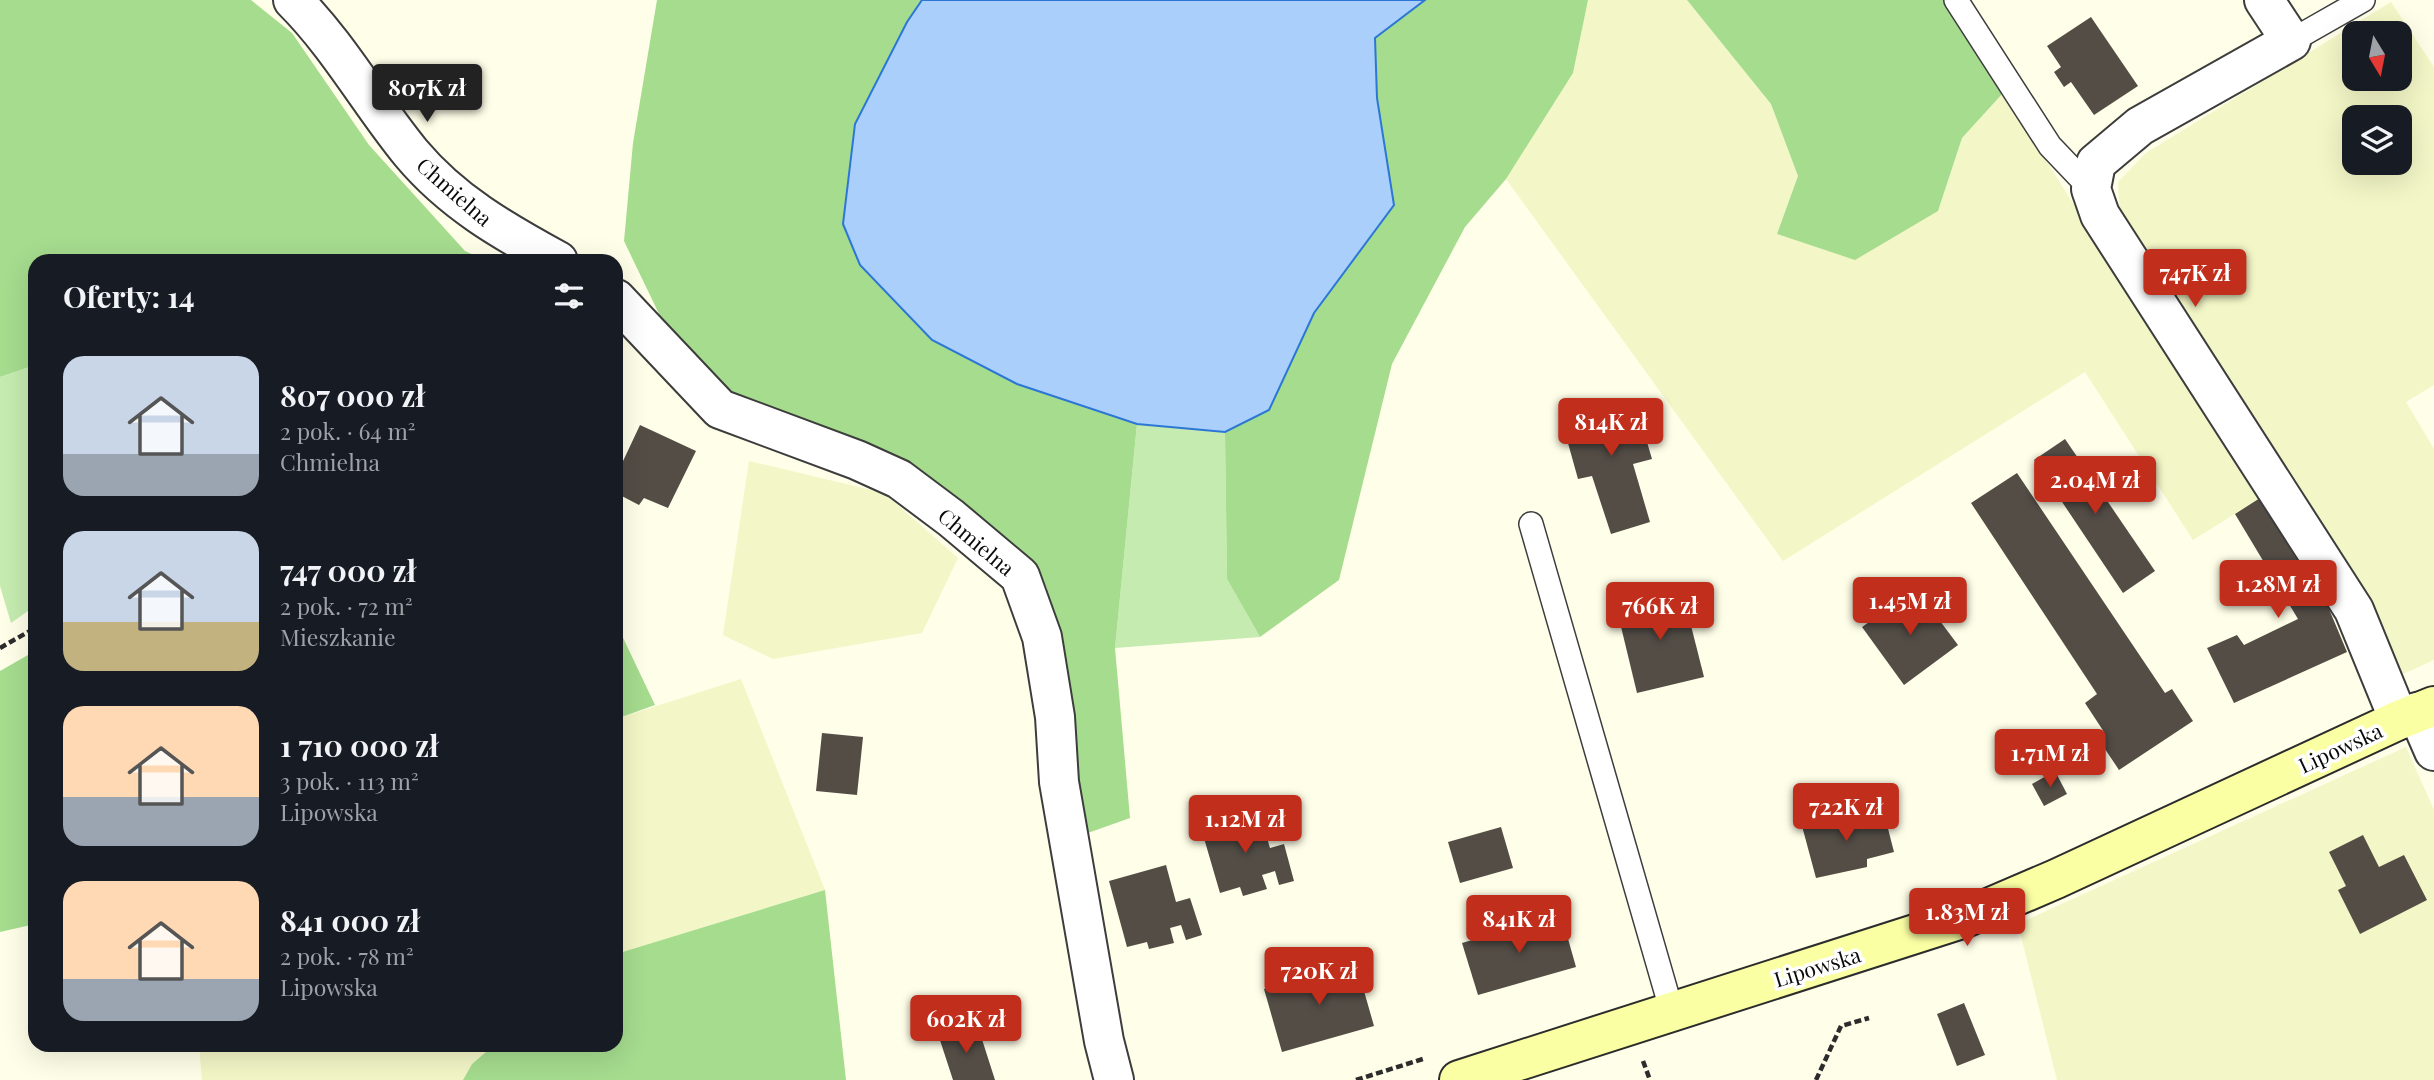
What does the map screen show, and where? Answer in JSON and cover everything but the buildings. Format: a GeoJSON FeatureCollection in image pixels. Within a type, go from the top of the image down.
{"type":"FeatureCollection","features":[{"type":"Feature","properties":{"kind":"street","name":"Chmielna"},"geometry":{"type":"LineString","coordinates":[[293,0],[317,23],[413,155],[486,221],[545,254]]}},
{"type":"Feature","properties":{"kind":"street"},"geometry":{"type":"LineString","coordinates":[[2264,0],[2291,41],[2140,126],[2096,163],[2091,189],[2100,215],[2354,610],[2417,712],[2434,751]]}},
{"type":"Feature","properties":{"kind":"street","name":"Chmielna"},"geometry":{"type":"LineString","coordinates":[[623,306],[720,409],[822,446],[899,479],[1020,576],[1042,637],[1055,717],[1059,782],[1104,1041],[1114,1080]]}},
{"type":"Feature","properties":{"kind":"street","name":"Lipowska"},"geometry":{"type":"LineString","coordinates":[[1459,1080],[1965,918],[2068,874],[2417,712]]}},
{"type":"Feature","properties":{"kind":"lane"},"geometry":{"type":"LineString","coordinates":[[1956,0],[2050,146],[2091,189]]}},
{"type":"Feature","properties":{"kind":"lane"},"geometry":{"type":"LineString","coordinates":[[2291,41],[2363,0]]}},
{"type":"Feature","properties":{"kind":"lane"},"geometry":{"type":"LineString","coordinates":[[1531,524],[1672,1012]]}},
{"type":"Feature","properties":{"kind":"path"},"geometry":{"type":"LineString","coordinates":[[0,648],[28,632]]}},
{"type":"Feature","properties":{"kind":"path"},"geometry":{"type":"LineString","coordinates":[[1816,1080],[1841,1026],[1869,1018]]}},
{"type":"Feature","properties":{"kind":"green space"},"geometry":{"type":"Polygon","coordinates":[[[0,0],[251,0],[292,33],[369,145],[465,251],[472,254],[28,254],[28,367],[0,377],[0,0]]]}},
{"type":"Feature","properties":{"kind":"green space"},"geometry":{"type":"Polygon","coordinates":[[[657,0],[922,0],[907,22],[856,124],[1017,384],[1137,424],[1115,648],[1130,818],[1085,834],[1069,706],[1046,586],[1017,552],[982,518],[901,469],[738,400],[673,343],[624,241],[633,143],[657,0]]]}},
{"type":"Feature","properties":{"kind":"green space"},"geometry":{"type":"Polygon","coordinates":[[[1425,0],[1588,0],[1573,73],[1506,179],[1465,227],[1392,364],[1339,580],[1260,637],[1227,579],[1225,432],[1269,410],[1314,313],[1394,205],[1377,98],[1375,38],[1425,0]]]}},
{"type":"Feature","properties":{"kind":"green space"},"geometry":{"type":"Polygon","coordinates":[[[1588,0],[1687,0],[1771,104],[1798,176],[1777,234],[1938,211],[1962,138],[2003,93],[2260,498],[2193,540],[2085,372],[1783,561],[1506,179],[1573,73],[1588,0]]]}},
{"type":"Feature","properties":{"kind":"green space"},"geometry":{"type":"Polygon","coordinates":[[[1687,0],[1945,0],[2003,93],[1962,138],[1938,211],[1855,260],[1777,234],[1798,176],[1771,104],[1687,0]]]}},
{"type":"Feature","properties":{"kind":"green space"},"geometry":{"type":"Polygon","coordinates":[[[2391,2],[2404,21],[2360,21],[2391,2]]]}},
{"type":"Feature","properties":{"kind":"green space"},"geometry":{"type":"Polygon","coordinates":[[[2342,32],[2342,91],[2412,91],[2412,34],[2434,67],[2434,385],[2406,402],[2434,449],[2434,660],[2403,674],[2369,603],[2120,219],[2118,182],[2146,153],[2342,32]]]}},
{"type":"Feature","properties":{"kind":"green space"},"geometry":{"type":"Polygon","coordinates":[[[28,367],[28,611],[11,623],[0,586],[0,377],[28,367]]]}},
{"type":"Feature","properties":{"kind":"green space"},"geometry":{"type":"Polygon","coordinates":[[[1137,424],[1225,432],[1227,579],[1260,637],[1115,648],[1137,424]]]}},
{"type":"Feature","properties":{"kind":"green space"},"geometry":{"type":"Polygon","coordinates":[[[749,461],[884,493],[958,558],[922,633],[773,659],[723,635],[749,461]]]}},
{"type":"Feature","properties":{"kind":"green space"},"geometry":{"type":"Polygon","coordinates":[[[623,638],[655,705],[623,716],[623,638]]]}},
{"type":"Feature","properties":{"kind":"green space"},"geometry":{"type":"Polygon","coordinates":[[[28,655],[28,926],[0,932],[0,671],[28,655]]]}},
{"type":"Feature","properties":{"kind":"green space"},"geometry":{"type":"Polygon","coordinates":[[[741,679],[825,890],[623,952],[623,717],[741,679]]]}},
{"type":"Feature","properties":{"kind":"green space"},"geometry":{"type":"Polygon","coordinates":[[[2406,747],[2434,810],[2434,1080],[2057,1080],[2018,924],[2406,747]]]}},
{"type":"Feature","properties":{"kind":"green space"},"geometry":{"type":"Polygon","coordinates":[[[825,890],[846,1080],[463,1080],[472,1064],[486,1052],[623,1052],[623,952],[825,890]]]}},
{"type":"Feature","properties":{"kind":"green space"},"geometry":{"type":"Polygon","coordinates":[[[200,1052],[486,1052],[472,1064],[463,1080],[202,1080],[200,1052]]]}},
{"type":"Feature","properties":{"kind":"water"},"geometry":{"type":"Polygon","coordinates":[[[922,0],[1425,0],[1375,38],[1377,98],[1394,205],[1314,313],[1269,410],[1225,432],[1137,424],[1017,384],[932,340],[860,265],[843,224],[855,124],[907,22],[922,0]]]}}]}
